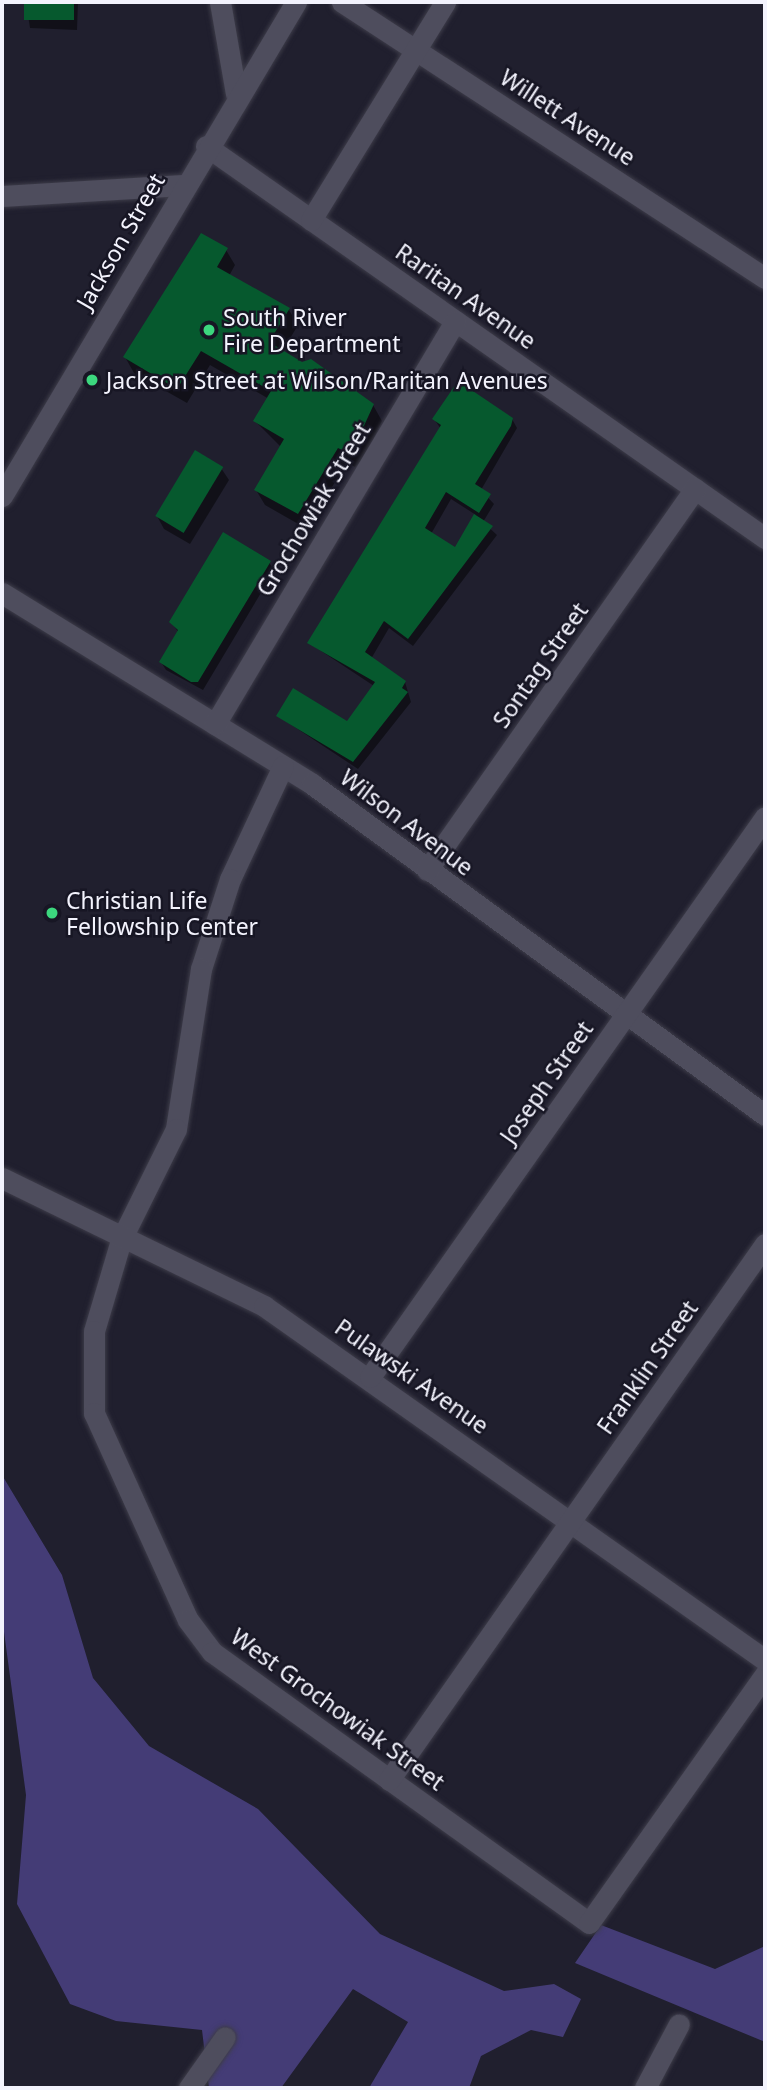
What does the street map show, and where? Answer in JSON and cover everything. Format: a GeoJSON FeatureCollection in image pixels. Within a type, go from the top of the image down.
{"type":"FeatureCollection","features":[{"type":"Feature","properties":{"kind":"street"},"geometry":{"type":"LineString","coordinates":[[220,2],[236,94]]}},
{"type":"Feature","properties":{"kind":"street","name":"Jackson Street"},"geometry":{"type":"LineString","coordinates":[[2,496],[236,94],[296,2]]}},
{"type":"Feature","properties":{"kind":"street","name":"Willett Avenue"},"geometry":{"type":"LineString","coordinates":[[342,2],[765,278]]}},
{"type":"Feature","properties":{"kind":"street"},"geometry":{"type":"LineString","coordinates":[[311,220],[445,2]]}},
{"type":"Feature","properties":{"kind":"street","name":"Raritan Avenue"},"geometry":{"type":"LineString","coordinates":[[206,146],[765,538]]}},
{"type":"Feature","properties":{"kind":"street"},"geometry":{"type":"LineString","coordinates":[[2,196],[183,185]]}},
{"type":"Feature","properties":{"kind":"street","name":"Grochowiak Street"},"geometry":{"type":"LineString","coordinates":[[215,724],[455,321]]}},
{"type":"Feature","properties":{"kind":"street","name":"Sontag Street"},"geometry":{"type":"LineString","coordinates":[[427,870],[695,489]]}},
{"type":"Feature","properties":{"kind":"street","name":"Wilson Avenue"},"geometry":{"type":"LineString","coordinates":[[2,593],[283,766],[765,1115]]}},
{"type":"Feature","properties":{"kind":"street","name":"West Grochowiak Street"},"geometry":{"type":"LineString","coordinates":[[283,766],[230,879],[201,970],[176,1129],[121,1240],[94,1331],[94,1413],[188,1620],[212,1652],[589,1923],[765,1674]]}},
{"type":"Feature","properties":{"kind":"street","name":"Joseph Street"},"geometry":{"type":"LineString","coordinates":[[370,1377],[765,817]]}},
{"type":"Feature","properties":{"kind":"street","name":"Pulawski Avenue"},"geometry":{"type":"LineString","coordinates":[[2,1178],[121,1240],[264,1306],[370,1377],[765,1660]]}},
{"type":"Feature","properties":{"kind":"street","name":"Franklin Street"},"geometry":{"type":"LineString","coordinates":[[389,1780],[765,1244]]}},
{"type":"Feature","properties":{"kind":"street"},"geometry":{"type":"LineString","coordinates":[[645,2088],[679,2024]]}},
{"type":"Feature","properties":{"kind":"street"},"geometry":{"type":"LineString","coordinates":[[189,2088],[225,2037]]}},
{"type":"Feature","properties":{"kind":"shaded area"},"geometry":{"type":"Polygon","coordinates":[[[2,1475],[62,1575],[93,1678],[149,1746],[258,1809],[380,1934],[504,1991],[554,1984],[581,1999],[563,2037],[531,2030],[481,2056],[469,2088],[369,2088],[408,2022],[353,1989],[281,2088],[209,2088],[202,2030],[116,2021],[70,2004],[17,1904],[26,1795],[2,1617],[2,1475]]]}},
{"type":"Feature","properties":{"kind":"shaded area"},"geometry":{"type":"Polygon","coordinates":[[[601,1925],[715,1969],[765,1946],[765,2042],[575,1963],[601,1925]]]}},
{"type":"Feature","properties":{"kind":"building"},"geometry":{"type":"Polygon","coordinates":[[[24,2],[74,2],[74,20],[24,20],[24,2]]]}},
{"type":"Feature","properties":{"kind":"building"},"geometry":{"type":"Polygon","coordinates":[[[201,233],[228,248],[217,267],[290,308],[269,342],[302,362],[311,359],[374,404],[357,441],[346,452],[338,448],[298,514],[254,490],[284,439],[253,421],[271,391],[201,351],[177,389],[123,357],[201,233]]]}},
{"type":"Feature","properties":{"kind":"building"},"geometry":{"type":"Polygon","coordinates":[[[458,381],[513,418],[511,426],[475,484],[491,494],[479,513],[446,492],[425,528],[455,547],[474,514],[493,526],[408,639],[384,621],[365,652],[406,681],[402,688],[408,692],[353,762],[276,716],[293,688],[347,721],[375,682],[307,643],[441,425],[432,419],[458,381]]]}},
{"type":"Feature","properties":{"kind":"building"},"geometry":{"type":"Polygon","coordinates":[[[195,450],[223,467],[184,533],[155,516],[195,450]]]}},
{"type":"Feature","properties":{"kind":"building"},"geometry":{"type":"Polygon","coordinates":[[[223,532],[271,561],[198,682],[191,682],[159,662],[178,630],[169,622],[223,532]]]}},
{"type":"Feature","properties":{"kind":"place","name":"South River Fire Department"},"geometry":{"type":"Point","coordinates":[209,330]}},
{"type":"Feature","properties":{"kind":"place","name":"Jackson Street at Wilson/Raritan Avenues"},"geometry":{"type":"Point","coordinates":[92,380]}},
{"type":"Feature","properties":{"kind":"place","name":"Christian Life Fellowship Center"},"geometry":{"type":"Point","coordinates":[52,913]}}]}
